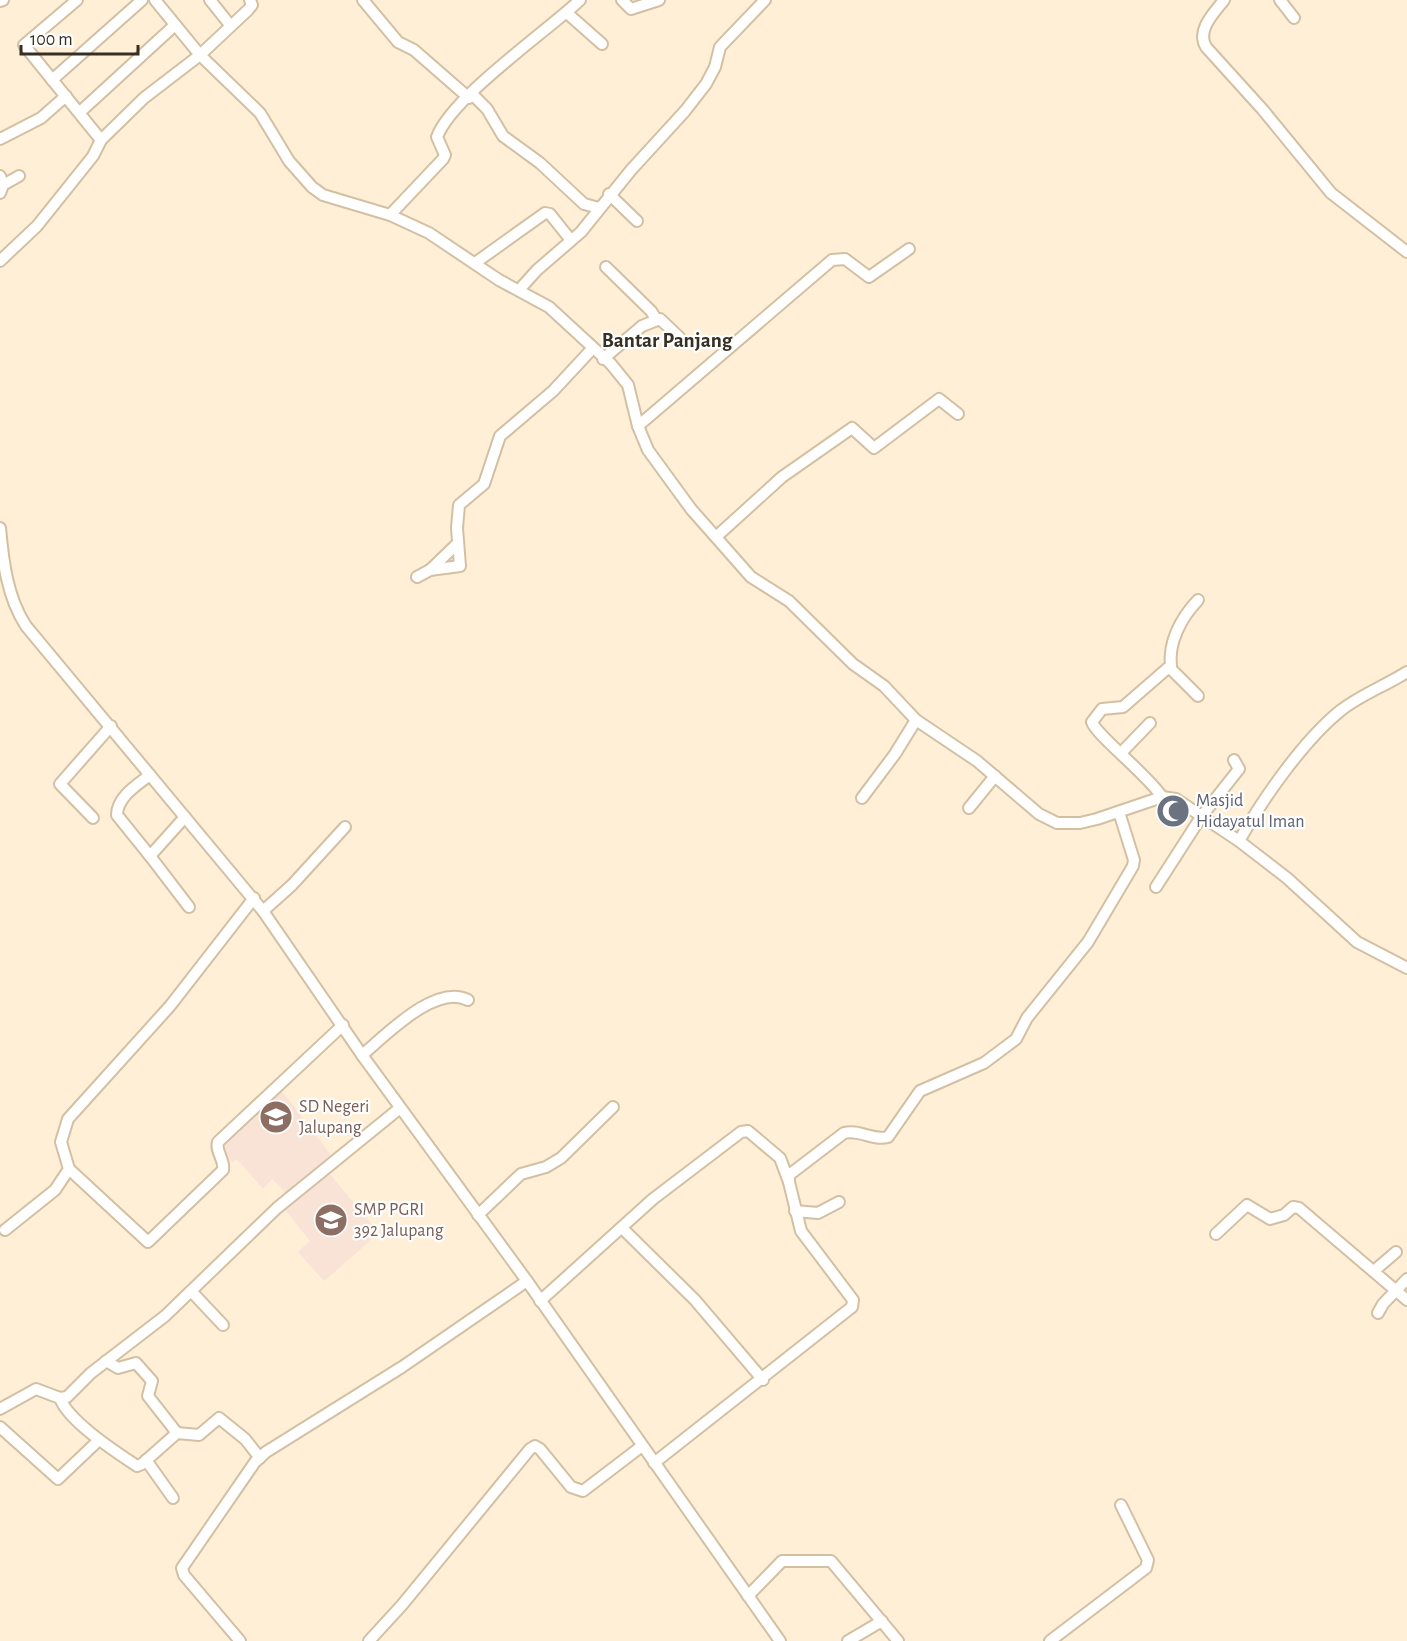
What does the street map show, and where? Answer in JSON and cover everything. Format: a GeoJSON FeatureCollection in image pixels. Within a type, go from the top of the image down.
{"type":"FeatureCollection","features":[{"type":"Feature","properties":{"kind":"street"},"geometry":{"type":"LineString","coordinates":[[77,0],[24,43],[24,47],[101,140]]}},
{"type":"Feature","properties":{"kind":"street"},"geometry":{"type":"LineString","coordinates":[[52,80],[142,0]]}},
{"type":"Feature","properties":{"kind":"street"},"geometry":{"type":"LineString","coordinates":[[155,0],[200,55],[260,113],[289,161],[312,187],[323,195],[390,214],[429,233],[549,307],[617,370],[628,385],[638,426],[655,463],[691,509],[751,577],[789,601],[853,664],[884,686],[916,720],[995,776],[1039,814],[1057,823],[1080,823],[1162,797],[1176,799],[1201,818],[1239,841],[1287,878],[1357,942],[1407,968]]}},
{"type":"Feature","properties":{"kind":"street"},"geometry":{"type":"LineString","coordinates":[[210,0],[230,25]]}},
{"type":"Feature","properties":{"kind":"street"},"geometry":{"type":"LineString","coordinates":[[0,261],[37,226],[93,156],[101,140],[144,98],[200,55],[248,10],[252,5],[250,0]]}},
{"type":"Feature","properties":{"kind":"street"},"geometry":{"type":"LineString","coordinates":[[363,0],[398,42],[414,50],[487,109],[503,136],[540,163],[584,204],[599,208]]}},
{"type":"Feature","properties":{"kind":"street"},"geometry":{"type":"LineString","coordinates":[[390,214],[443,159],[445,155],[437,135],[445,122],[470,96],[580,0]]}},
{"type":"Feature","properties":{"kind":"street"},"geometry":{"type":"LineString","coordinates":[[622,0],[631,9],[659,0]]}},
{"type":"Feature","properties":{"kind":"street"},"geometry":{"type":"LineString","coordinates":[[519,290],[570,238],[581,232],[609,194],[698,96],[715,67],[720,47],[765,0]]}},
{"type":"Feature","properties":{"kind":"street"},"geometry":{"type":"LineString","coordinates":[[1224,0],[1204,27],[1202,40],[1206,47],[1263,110],[1331,193],[1407,252]]}},
{"type":"Feature","properties":{"kind":"street"},"geometry":{"type":"LineString","coordinates":[[1280,0],[1294,18]]}},
{"type":"Feature","properties":{"kind":"street"},"geometry":{"type":"LineString","coordinates":[[567,13],[602,44]]}},
{"type":"Feature","properties":{"kind":"street"},"geometry":{"type":"LineString","coordinates":[[80,112],[175,25]]}},
{"type":"Feature","properties":{"kind":"street"},"geometry":{"type":"LineString","coordinates":[[0,139],[41,118],[66,96]]}},
{"type":"Feature","properties":{"kind":"street"},"geometry":{"type":"LineString","coordinates":[[1,185],[19,176]]}},
{"type":"Feature","properties":{"kind":"street"},"geometry":{"type":"LineString","coordinates":[[609,194],[637,221]]}},
{"type":"Feature","properties":{"kind":"street"},"geometry":{"type":"LineString","coordinates":[[475,263],[545,213],[550,214],[570,238]]}},
{"type":"Feature","properties":{"kind":"street"},"geometry":{"type":"LineString","coordinates":[[638,426],[832,260],[842,258],[869,277],[909,249]]}},
{"type":"Feature","properties":{"kind":"street"},"geometry":{"type":"LineString","coordinates":[[606,267],[651,311],[656,319],[668,325],[679,337]]}},
{"type":"Feature","properties":{"kind":"street"},"geometry":{"type":"LineString","coordinates":[[603,359],[642,326],[656,319]]}},
{"type":"Feature","properties":{"kind":"street"},"geometry":{"type":"LineString","coordinates":[[430,570],[460,566],[459,505],[484,484],[500,436],[554,392],[592,349]]}},
{"type":"Feature","properties":{"kind":"street"},"geometry":{"type":"LineString","coordinates":[[717,536],[782,477],[852,428],[873,448],[939,399],[958,414]]}},
{"type":"Feature","properties":{"kind":"street"},"geometry":{"type":"LineString","coordinates":[[0,528],[3,577],[26,626],[254,898],[400,1108],[527,1281],[780,1641]]}},
{"type":"Feature","properties":{"kind":"street"},"geometry":{"type":"LineString","coordinates":[[417,577],[430,570],[458,543]]}},
{"type":"Feature","properties":{"kind":"street"},"geometry":{"type":"LineString","coordinates":[[1198,600],[1181,621],[1170,650],[1171,667],[1198,696]]}},
{"type":"Feature","properties":{"kind":"street"},"geometry":{"type":"LineString","coordinates":[[1162,797],[1122,752],[1094,729],[1092,722],[1102,709],[1123,707],[1157,676],[1171,667]]}},
{"type":"Feature","properties":{"kind":"street"},"geometry":{"type":"LineString","coordinates":[[1239,841],[1264,797],[1325,726],[1353,702],[1407,672]]}},
{"type":"Feature","properties":{"kind":"street"},"geometry":{"type":"LineString","coordinates":[[862,798],[896,754],[916,720]]}},
{"type":"Feature","properties":{"kind":"street"},"geometry":{"type":"LineString","coordinates":[[1122,752],[1150,723]]}},
{"type":"Feature","properties":{"kind":"street"},"geometry":{"type":"LineString","coordinates":[[93,818],[60,784],[111,726]]}},
{"type":"Feature","properties":{"kind":"street"},"geometry":{"type":"LineString","coordinates":[[1156,887],[1201,818],[1239,769],[1234,760]]}},
{"type":"Feature","properties":{"kind":"street"},"geometry":{"type":"LineString","coordinates":[[150,775],[128,793],[117,809],[117,815],[189,908]]}},
{"type":"Feature","properties":{"kind":"street"},"geometry":{"type":"LineString","coordinates":[[969,808],[995,776]]}},
{"type":"Feature","properties":{"kind":"street"},"geometry":{"type":"LineString","coordinates":[[789,1182],[789,1175],[799,1166],[844,1133],[854,1131],[882,1139],[888,1137],[920,1091],[984,1063],[1016,1039],[1033,1010],[1088,942],[1133,866],[1134,860],[1119,812]]}},
{"type":"Feature","properties":{"kind":"street"},"geometry":{"type":"LineString","coordinates":[[150,856],[185,817]]}},
{"type":"Feature","properties":{"kind":"street"},"geometry":{"type":"LineString","coordinates":[[263,911],[292,885],[345,827]]}},
{"type":"Feature","properties":{"kind":"street"},"geometry":{"type":"LineString","coordinates":[[254,898],[170,1006],[68,1119],[61,1142],[69,1169],[148,1242],[219,1175],[224,1166],[217,1150],[218,1142],[343,1025]]}},
{"type":"Feature","properties":{"kind":"street"},"geometry":{"type":"LineString","coordinates":[[362,1054],[406,1018],[431,1003],[455,995],[468,1000]]}},
{"type":"Feature","properties":{"kind":"street"},"geometry":{"type":"LineString","coordinates":[[478,1215],[521,1174],[546,1167],[561,1158],[613,1107]]}},
{"type":"Feature","properties":{"kind":"street"},"geometry":{"type":"LineString","coordinates":[[60,1398],[70,1394],[106,1360],[165,1316],[236,1245],[277,1208],[400,1108]]}},
{"type":"Feature","properties":{"kind":"street"},"geometry":{"type":"LineString","coordinates":[[540,1301],[671,1184],[741,1132],[748,1131],[780,1158],[789,1182],[795,1211],[806,1239],[853,1303],[850,1309],[763,1380],[654,1463]]}},
{"type":"Feature","properties":{"kind":"street"},"geometry":{"type":"LineString","coordinates":[[5,1230],[55,1190],[69,1169]]}},
{"type":"Feature","properties":{"kind":"street"},"geometry":{"type":"LineString","coordinates":[[795,1211],[818,1213],[839,1202]]}},
{"type":"Feature","properties":{"kind":"street"},"geometry":{"type":"LineString","coordinates":[[1216,1234],[1247,1205],[1270,1219],[1284,1215],[1293,1207],[1299,1208],[1375,1270],[1407,1300]]}},
{"type":"Feature","properties":{"kind":"street"},"geometry":{"type":"LineString","coordinates":[[622,1229],[695,1300],[763,1380]]}},
{"type":"Feature","properties":{"kind":"street"},"geometry":{"type":"LineString","coordinates":[[1375,1270],[1396,1252]]}},
{"type":"Feature","properties":{"kind":"street"},"geometry":{"type":"LineString","coordinates":[[1378,1313],[1407,1280]]}},
{"type":"Feature","properties":{"kind":"street"},"geometry":{"type":"LineString","coordinates":[[240,1641],[183,1575],[182,1568],[260,1458],[402,1367],[527,1281]]}},
{"type":"Feature","properties":{"kind":"street"},"geometry":{"type":"LineString","coordinates":[[191,1291],[223,1325]]}},
{"type":"Feature","properties":{"kind":"street"},"geometry":{"type":"LineString","coordinates":[[106,1360],[118,1368],[134,1363],[139,1365],[152,1381],[148,1396],[177,1433]]}},
{"type":"Feature","properties":{"kind":"street"},"geometry":{"type":"LineString","coordinates":[[0,1409],[36,1389],[60,1398],[66,1409],[99,1440],[136,1466],[177,1433],[199,1435],[219,1418],[245,1439],[260,1458]]}},
{"type":"Feature","properties":{"kind":"street"},"geometry":{"type":"LineString","coordinates":[[0,1427],[58,1479],[99,1440]]}},
{"type":"Feature","properties":{"kind":"street"},"geometry":{"type":"LineString","coordinates":[[369,1641],[402,1605],[530,1449],[535,1446],[540,1449],[571,1487],[583,1491],[642,1446]]}},
{"type":"Feature","properties":{"kind":"street"},"geometry":{"type":"LineString","coordinates":[[146,1460],[173,1498]]}},
{"type":"Feature","properties":{"kind":"street"},"geometry":{"type":"LineString","coordinates":[[1050,1641],[1146,1568],[1148,1560],[1121,1505]]}},
{"type":"Feature","properties":{"kind":"street"},"geometry":{"type":"LineString","coordinates":[[748,1596],[782,1561],[831,1561],[898,1641]]}},
{"type":"Feature","properties":{"kind":"street"},"geometry":{"type":"LineString","coordinates":[[848,1641],[882,1621]]}},
{"type":"Feature","properties":{"kind":"shaded area","name":"SD Negeri Jalupang"},"geometry":{"type":"Polygon","coordinates":[[[279,1087],[331,1155],[286,1193],[272,1179],[263,1189],[237,1159],[232,1162],[219,1148],[279,1087]]]}},
{"type":"Feature","properties":{"kind":"shaded area","name":"SMP PGRI 392 Jalupang"},"geometry":{"type":"Polygon","coordinates":[[[328,1172],[379,1233],[324,1281],[298,1252],[310,1241],[283,1207],[328,1172]]]}},
{"type":"Feature","properties":{"kind":"place","name":"Masjid Hidayatul Iman"},"geometry":{"type":"Point","coordinates":[1173,811]}},
{"type":"Feature","properties":{"kind":"place","name":"SD Negeri Jalupang"},"geometry":{"type":"Point","coordinates":[276,1117]}},
{"type":"Feature","properties":{"kind":"place","name":"SMP PGRI 392 Jalupang"},"geometry":{"type":"Point","coordinates":[331,1220]}},
{"type":"Feature","properties":{"kind":"district","name":"Bantar Panjang"},"geometry":{"type":"Point","coordinates":[667,340]}}]}
